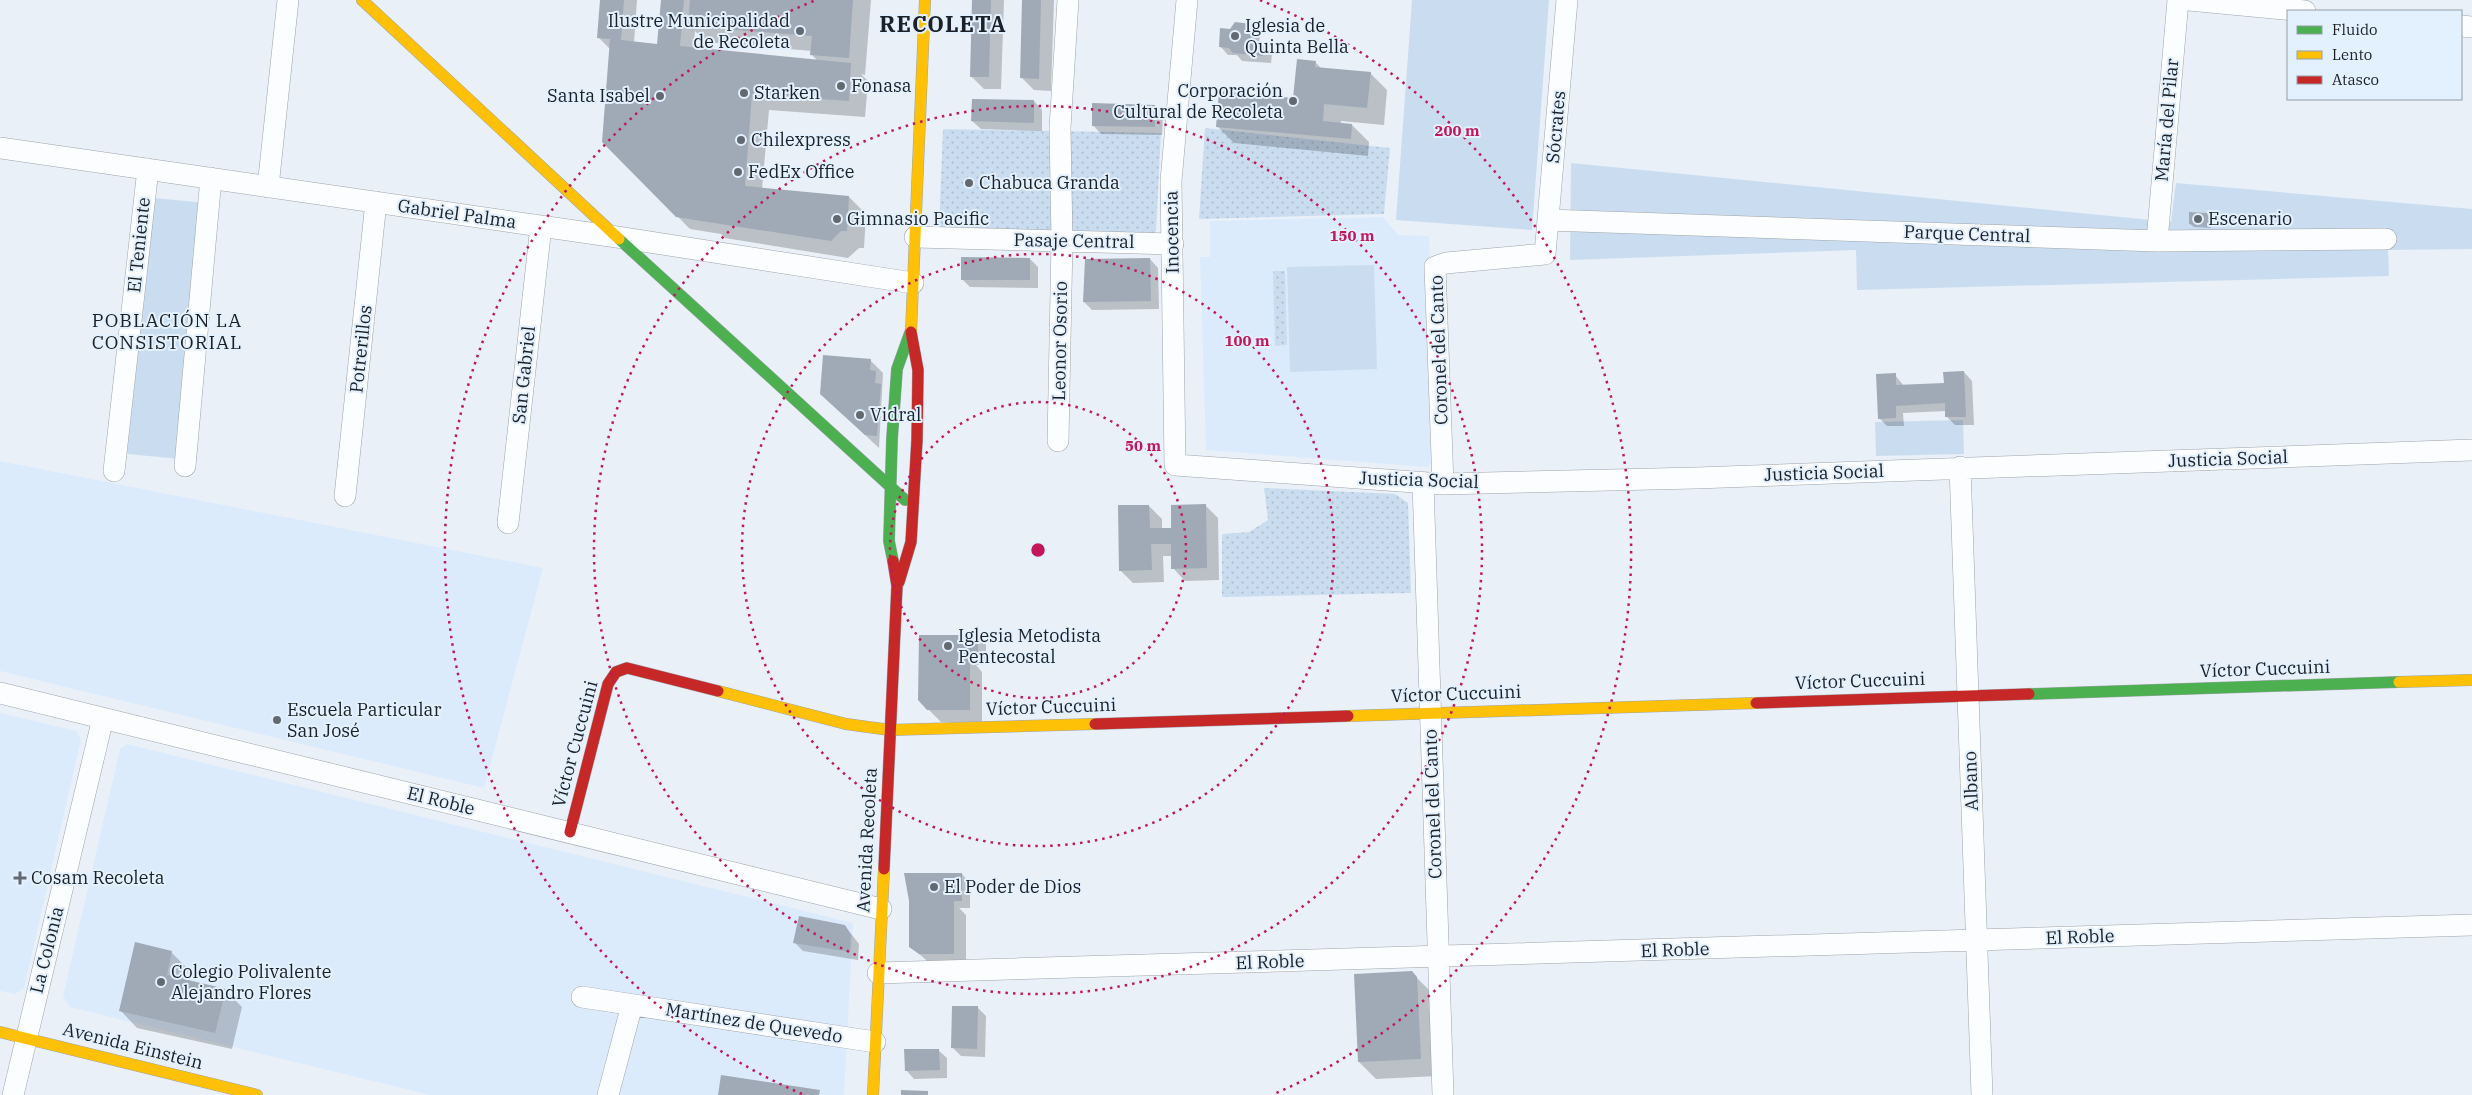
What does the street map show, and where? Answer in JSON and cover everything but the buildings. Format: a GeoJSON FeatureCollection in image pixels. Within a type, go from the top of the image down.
{"type":"FeatureCollection","features":[{"type":"Feature","properties":{"kind":"main road"},"geometry":{"type":"LineString","coordinates":[[362,0],[914,509]]}},
{"type":"Feature","properties":{"kind":"main road","name":"Avenida Recoleta"},"geometry":{"type":"LineString","coordinates":[[873,1095],[897,586],[889,541],[890,486],[897,369],[910,330],[925,0]]}},
{"type":"Feature","properties":{"kind":"main road","name":"Avenida Recoleta"},"geometry":{"type":"LineString","coordinates":[[897,586],[911,542],[914,509],[918,370],[910,330]]}},
{"type":"Feature","properties":{"kind":"main road","name":"Víctor Cuccuini"},"geometry":{"type":"LineString","coordinates":[[570,832],[608,684],[611,677],[621,670],[633,669],[846,724],[890,730],[2472,680]]}},
{"type":"Feature","properties":{"kind":"main road","name":"Avenida Einstein"},"geometry":{"type":"LineString","coordinates":[[0,1032],[257,1095]]}},
{"type":"Feature","properties":{"kind":"street"},"geometry":{"type":"LineString","coordinates":[[268,187],[288,0]]}},
{"type":"Feature","properties":{"kind":"street","name":"Leonor Osorio"},"geometry":{"type":"LineString","coordinates":[[1058,441],[1062,241],[1060,128],[1068,0]]}},
{"type":"Feature","properties":{"kind":"street","name":"Inocencia"},"geometry":{"type":"LineString","coordinates":[[1176,465],[1172,171],[1188,0]]}},
{"type":"Feature","properties":{"kind":"street","name":"Sócrates"},"geometry":{"type":"LineString","coordinates":[[1545,254],[1567,0]]}},
{"type":"Feature","properties":{"kind":"street","name":"María del Pilar"},"geometry":{"type":"LineString","coordinates":[[2156,241],[2178,0]]}},
{"type":"Feature","properties":{"kind":"street"},"geometry":{"type":"LineString","coordinates":[[2189,0],[2294,10]]}},
{"type":"Feature","properties":{"kind":"street","name":"Gabriel Palma"},"geometry":{"type":"LineString","coordinates":[[0,148],[617,237],[913,283]]}},
{"type":"Feature","properties":{"kind":"street","name":"El Teniente"},"geometry":{"type":"LineString","coordinates":[[114,471],[148,169]]}},
{"type":"Feature","properties":{"kind":"street"},"geometry":{"type":"LineString","coordinates":[[185,466],[211,178]]}},
{"type":"Feature","properties":{"kind":"street","name":"Potrerillos"},"geometry":{"type":"LineString","coordinates":[[346,496],[376,202]]}},
{"type":"Feature","properties":{"kind":"street","name":"Parque Central"},"geometry":{"type":"LineString","coordinates":[[1548,220],[2156,241],[2386,239]]}},
{"type":"Feature","properties":{"kind":"street","name":"San Gabriel"},"geometry":{"type":"LineString","coordinates":[[508,523],[541,226]]}},
{"type":"Feature","properties":{"kind":"street","name":"Pasaje Central"},"geometry":{"type":"LineString","coordinates":[[915,237],[1173,244]]}},
{"type":"Feature","properties":{"kind":"street","name":"Coronel del Canto"},"geometry":{"type":"LineString","coordinates":[[1443,1095],[1429,712],[1435,268],[1446,263],[1545,254]]}},
{"type":"Feature","properties":{"kind":"street","name":"Justicia Social"},"geometry":{"type":"LineString","coordinates":[[1176,465],[1433,483],[1696,478],[2472,450]]}},
{"type":"Feature","properties":{"kind":"street","name":"Albano"},"geometry":{"type":"LineString","coordinates":[[1960,467],[1982,1095]]}},
{"type":"Feature","properties":{"kind":"street","name":"El Roble"},"geometry":{"type":"LineString","coordinates":[[0,693],[881,909]]}},
{"type":"Feature","properties":{"kind":"street","name":"La Colonia"},"geometry":{"type":"LineString","coordinates":[[12,1095],[103,718]]}},
{"type":"Feature","properties":{"kind":"street","name":"El Roble"},"geometry":{"type":"LineString","coordinates":[[878,974],[2472,925]]}},
{"type":"Feature","properties":{"kind":"street","name":"Martínez de Quevedo"},"geometry":{"type":"LineString","coordinates":[[582,997],[875,1042]]}},
{"type":"Feature","properties":{"kind":"street"},"geometry":{"type":"LineString","coordinates":[[608,1095],[632,1005]]}},
{"type":"Feature","properties":{"kind":"shaded area"},"geometry":{"type":"Polygon","coordinates":[[[1412,0],[1549,0],[1532,230],[1396,220],[1412,0]]]}},
{"type":"Feature","properties":{"kind":"shaded area"},"geometry":{"type":"Polygon","coordinates":[[[1205,128],[1390,148],[1384,214],[1199,219],[1205,128]]]}},
{"type":"Feature","properties":{"kind":"shaded area"},"geometry":{"type":"Polygon","coordinates":[[[943,129],[1161,133],[1156,231],[1152,234],[939,227],[943,129]]]}},
{"type":"Feature","properties":{"kind":"shaded area"},"geometry":{"type":"Polygon","coordinates":[[[1571,163],[2171,222],[2176,183],[2472,209],[2472,249],[2388,250],[2389,276],[1857,290],[1856,250],[1570,260],[1571,163]]]}},
{"type":"Feature","properties":{"kind":"shaded area"},"geometry":{"type":"Polygon","coordinates":[[[154,198],[207,203],[180,459],[127,454],[154,198]]]}},
{"type":"Feature","properties":{"kind":"shaded area"},"geometry":{"type":"Polygon","coordinates":[[[1383,217],[1398,235],[1429,236],[1435,458],[1427,467],[1206,450],[1200,257],[1210,257],[1210,221],[1383,217]]]}},
{"type":"Feature","properties":{"kind":"shaded area"},"geometry":{"type":"Polygon","coordinates":[[[1374,265],[1377,369],[1290,372],[1287,267],[1374,265]]]}},
{"type":"Feature","properties":{"kind":"shaded area"},"geometry":{"type":"Polygon","coordinates":[[[1273,271],[1285,271],[1287,345],[1275,346],[1273,271]]]}},
{"type":"Feature","properties":{"kind":"shaded area"},"geometry":{"type":"Polygon","coordinates":[[[1963,420],[1964,454],[1876,456],[1875,422],[1963,420]]]}},
{"type":"Feature","properties":{"kind":"shaded area"},"geometry":{"type":"Polygon","coordinates":[[[0,461],[543,568],[484,788],[0,671],[0,461]]]}},
{"type":"Feature","properties":{"kind":"shaded area"},"geometry":{"type":"Polygon","coordinates":[[[1264,488],[1395,494],[1408,503],[1411,593],[1222,597],[1222,534],[1249,532],[1268,520],[1264,488]]]}},
{"type":"Feature","properties":{"kind":"shaded area"},"geometry":{"type":"Polygon","coordinates":[[[0,713],[76,731],[81,740],[24,988],[15,994],[0,991],[0,713]]]}},
{"type":"Feature","properties":{"kind":"shaded area"},"geometry":{"type":"Polygon","coordinates":[[[127,744],[853,923],[844,1095],[430,1095],[70,1007],[63,996],[120,749],[127,744]]]}},
{"type":"Feature","properties":{"kind":"traffic: fast"},"geometry":{"type":"LineString","coordinates":[[619,239],[905,500]]}},
{"type":"Feature","properties":{"kind":"traffic: fast"},"geometry":{"type":"LineString","coordinates":[[893,561],[889,541],[892,439],[897,369],[911,330]]}},
{"type":"Feature","properties":{"kind":"traffic: fast"},"geometry":{"type":"LineString","coordinates":[[2029,694],[2399,682]]}},
{"type":"Feature","properties":{"kind":"traffic: slow"},"geometry":{"type":"LineString","coordinates":[[362,0],[619,239]]}},
{"type":"Feature","properties":{"kind":"traffic: slow"},"geometry":{"type":"LineString","coordinates":[[911,332],[925,0]]}},
{"type":"Feature","properties":{"kind":"traffic: slow"},"geometry":{"type":"LineString","coordinates":[[2399,682],[2472,680]]}},
{"type":"Feature","properties":{"kind":"traffic: slow"},"geometry":{"type":"LineString","coordinates":[[718,691],[846,724],[890,730],[1095,724]]}},
{"type":"Feature","properties":{"kind":"traffic: slow"},"geometry":{"type":"LineString","coordinates":[[1348,716],[1756,703]]}},
{"type":"Feature","properties":{"kind":"traffic: slow"},"geometry":{"type":"LineString","coordinates":[[873,1095],[884,869]]}},
{"type":"Feature","properties":{"kind":"traffic: slow"},"geometry":{"type":"LineString","coordinates":[[0,1032],[257,1095]]}},
{"type":"Feature","properties":{"kind":"traffic: jam"},"geometry":{"type":"LineString","coordinates":[[899,582],[911,542],[917,440],[918,370],[911,332]]}},
{"type":"Feature","properties":{"kind":"traffic: jam"},"geometry":{"type":"LineString","coordinates":[[884,869],[897,586],[893,561]]}},
{"type":"Feature","properties":{"kind":"traffic: jam"},"geometry":{"type":"LineString","coordinates":[[570,832],[608,684],[616,672],[627,668],[718,691]]}},
{"type":"Feature","properties":{"kind":"traffic: jam"},"geometry":{"type":"LineString","coordinates":[[1756,703],[2029,694]]}},
{"type":"Feature","properties":{"kind":"traffic: jam"},"geometry":{"type":"LineString","coordinates":[[1095,724],[1348,716]]}},
{"type":"Feature","properties":{"kind":"place","name":"Ilustre Municipalidad de Recoleta"},"geometry":{"type":"Point","coordinates":[800,31]}},
{"type":"Feature","properties":{"kind":"place","name":"Iglesia de Quinta Bella"},"geometry":{"type":"Point","coordinates":[1235,36]}},
{"type":"Feature","properties":{"kind":"place","name":"Fonasa"},"geometry":{"type":"Point","coordinates":[841,86]}},
{"type":"Feature","properties":{"kind":"place","name":"Starken"},"geometry":{"type":"Point","coordinates":[744,93]}},
{"type":"Feature","properties":{"kind":"place","name":"Santa Isabel"},"geometry":{"type":"Point","coordinates":[660,96]}},
{"type":"Feature","properties":{"kind":"place","name":"Corporación Cultural de Recoleta"},"geometry":{"type":"Point","coordinates":[1293,101]}},
{"type":"Feature","properties":{"kind":"place","name":"Chilexpress"},"geometry":{"type":"Point","coordinates":[741,140]}},
{"type":"Feature","properties":{"kind":"place","name":"FedEx Office"},"geometry":{"type":"Point","coordinates":[738,172]}},
{"type":"Feature","properties":{"kind":"place","name":"Chabuca Granda"},"geometry":{"type":"Point","coordinates":[969,183]}},
{"type":"Feature","properties":{"kind":"place","name":"Gimnasio Pacific"},"geometry":{"type":"Point","coordinates":[837,219]}},
{"type":"Feature","properties":{"kind":"place","name":"Escenario"},"geometry":{"type":"Point","coordinates":[2198,219]}},
{"type":"Feature","properties":{"kind":"place","name":"Vidral"},"geometry":{"type":"Point","coordinates":[860,415]}},
{"type":"Feature","properties":{"kind":"place","name":"Iglesia Metodista Pentecostal"},"geometry":{"type":"Point","coordinates":[948,646]}},
{"type":"Feature","properties":{"kind":"place","name":"Escuela Particular San José"},"geometry":{"type":"Point","coordinates":[277,720]}},
{"type":"Feature","properties":{"kind":"place","name":"Cosam Recoleta"},"geometry":{"type":"Point","coordinates":[20,878]}},
{"type":"Feature","properties":{"kind":"place","name":"El Poder de Dios"},"geometry":{"type":"Point","coordinates":[934,887]}},
{"type":"Feature","properties":{"kind":"place","name":"Colegio Polivalente Alejandro Flores"},"geometry":{"type":"Point","coordinates":[161,982]}},
{"type":"Feature","properties":{"kind":"district","name":"RECOLETA"},"geometry":{"type":"Point","coordinates":[943,24]}},
{"type":"Feature","properties":{"kind":"district","name":"POBLACIÓN LA CONSISTORIAL"},"geometry":{"type":"Point","coordinates":[167,331]}}]}
